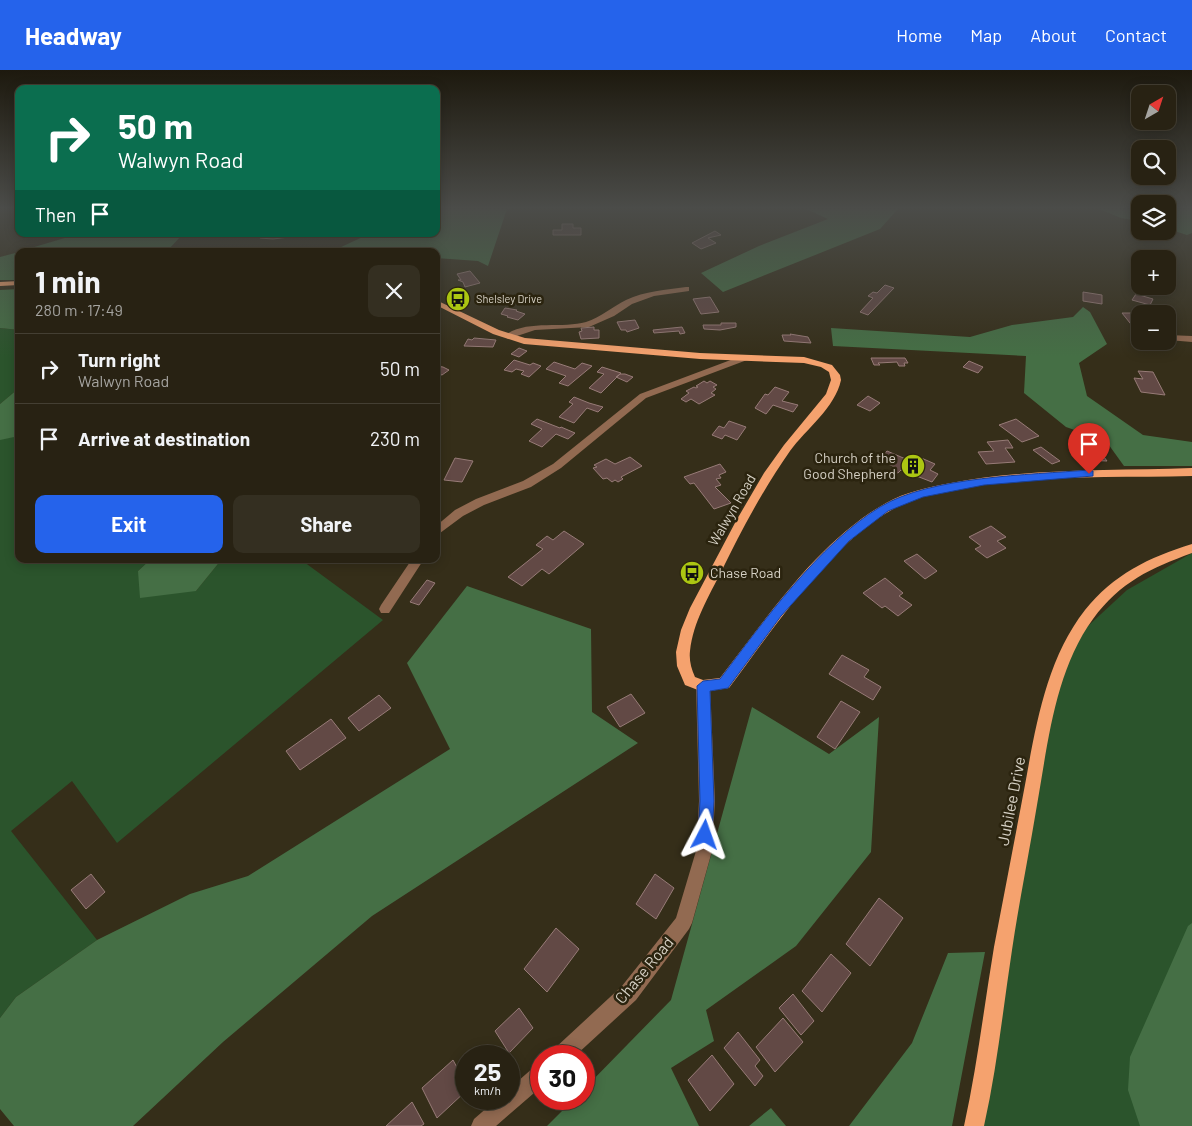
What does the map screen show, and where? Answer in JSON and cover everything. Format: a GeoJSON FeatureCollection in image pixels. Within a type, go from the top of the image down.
{"type":"FeatureCollection","features":[{"type":"Feature","properties":{"kind":"main road"},"geometry":{"type":"LineString","coordinates":[[0,284],[15,283]]}},
{"type":"Feature","properties":{"kind":"main road","name":"Walwyn Road"},"geometry":{"type":"LineString","coordinates":[[440,304],[508,336],[546,343],[818,362],[830,368],[835,374],[837,382],[832,393],[788,448],[760,489],[701,598],[688,632],[683,652],[684,667],[690,681],[703,686]]}},
{"type":"Feature","properties":{"kind":"main road"},"geometry":{"type":"LineString","coordinates":[[703,686],[724,684],[777,613],[834,550],[869,520],[898,502],[949,487],[1024,477],[1192,472]]}},
{"type":"Feature","properties":{"kind":"main road","name":"Jubilee Drive"},"geometry":{"type":"LineString","coordinates":[[974,1126],[982,1090],[1003,948],[1049,703],[1066,653],[1091,611],[1115,585],[1153,563],[1192,548]]}},
{"type":"Feature","properties":{"kind":"street"},"geometry":{"type":"LineString","coordinates":[[508,336],[534,328],[586,325],[610,314],[629,302],[653,294],[686,289]]}},
{"type":"Feature","properties":{"kind":"street"},"geometry":{"type":"LineString","coordinates":[[1176,338],[1192,339]]}},
{"type":"Feature","properties":{"kind":"street"},"geometry":{"type":"LineString","coordinates":[[440,529],[460,512],[480,502],[527,484],[557,466],[642,396],[744,358]]}},
{"type":"Feature","properties":{"kind":"street"},"geometry":{"type":"LineString","coordinates":[[385,609],[415,563]]}},
{"type":"Feature","properties":{"kind":"street","name":"Chase Road"},"geometry":{"type":"LineString","coordinates":[[573,1045],[629,993],[682,923],[704,852],[707,801],[703,686]]}},
{"type":"Feature","properties":{"kind":"street"},"geometry":{"type":"LineString","coordinates":[[481,1126],[530,1084]]}},
{"type":"Feature","properties":{"kind":"green space"},"geometry":{"type":"Polygon","coordinates":[[[0,258],[15,258],[15,280],[0,280],[0,258]]]}},
{"type":"Feature","properties":{"kind":"green space"},"geometry":{"type":"Polygon","coordinates":[[[440,258],[491,258],[488,266],[478,261],[440,258]]]}},
{"type":"Feature","properties":{"kind":"green space"},"geometry":{"type":"Polygon","coordinates":[[[733,258],[807,258],[723,292],[701,273],[733,258]]]}},
{"type":"Feature","properties":{"kind":"green space"},"geometry":{"type":"Polygon","coordinates":[[[15,289],[15,330],[0,328],[0,290],[15,289]]]}},
{"type":"Feature","properties":{"kind":"green space"},"geometry":{"type":"Polygon","coordinates":[[[1083,307],[1090,312],[1107,344],[1079,363],[1087,396],[1143,435],[1192,442],[1192,466],[1124,466],[1106,441],[1066,427],[1024,393],[1026,356],[833,346],[831,328],[970,337],[1012,325],[1073,317],[1083,307]]]}},
{"type":"Feature","properties":{"kind":"green space"},"geometry":{"type":"Polygon","coordinates":[[[0,328],[15,330],[15,391],[0,404],[0,328]]]}},
{"type":"Feature","properties":{"kind":"green space"},"geometry":{"type":"Polygon","coordinates":[[[15,391],[15,437],[0,440],[0,404],[15,391]]]}},
{"type":"Feature","properties":{"kind":"green space"},"geometry":{"type":"Polygon","coordinates":[[[15,437],[15,563],[147,563],[138,571],[196,591],[219,563],[305,563],[383,620],[117,843],[72,781],[11,831],[97,940],[16,997],[0,1018],[0,439],[15,437]]]}},
{"type":"Feature","properties":{"kind":"green space"},"geometry":{"type":"Polygon","coordinates":[[[1192,553],[1192,1126],[973,1126],[1049,703],[1075,638],[1127,590],[1192,553]]]}},
{"type":"Feature","properties":{"kind":"green space"},"geometry":{"type":"Polygon","coordinates":[[[147,563],[219,563],[196,591],[140,598],[138,571],[147,563]]]}},
{"type":"Feature","properties":{"kind":"green space"},"geometry":{"type":"Polygon","coordinates":[[[467,586],[591,629],[592,712],[638,743],[372,916],[223,1042],[133,1126],[14,1126],[0,1109],[0,1018],[16,997],[97,940],[190,894],[248,876],[450,749],[407,663],[467,586]]]}},
{"type":"Feature","properties":{"kind":"green space"},"geometry":{"type":"Polygon","coordinates":[[[752,707],[829,754],[879,717],[871,852],[796,946],[706,1010],[714,1041],[671,1068],[699,1126],[547,1126],[563,1110],[595,1110],[595,1078],[671,1000],[752,707]]]}},
{"type":"Feature","properties":{"kind":"green space"},"geometry":{"type":"Polygon","coordinates":[[[1192,923],[1192,1126],[1140,1126],[1128,1090],[1130,1057],[1188,926],[1192,923]]]}},
{"type":"Feature","properties":{"kind":"green space"},"geometry":{"type":"Polygon","coordinates":[[[985,952],[952,1126],[849,1126],[912,1043],[948,953],[985,952]]]}},
{"type":"Feature","properties":{"kind":"green space"},"geometry":{"type":"Polygon","coordinates":[[[771,1108],[786,1126],[749,1126],[771,1108]]]}},
{"type":"Feature","properties":{"kind":"building"},"geometry":{"type":"Polygon","coordinates":[[[470,271],[480,283],[465,287],[463,282],[458,280],[461,280],[457,274],[470,271]]]}},
{"type":"Feature","properties":{"kind":"building"},"geometry":{"type":"Polygon","coordinates":[[[885,285],[894,288],[868,315],[860,312],[873,298],[868,296],[873,292],[877,293],[885,285]]]}},
{"type":"Feature","properties":{"kind":"building"},"geometry":{"type":"Polygon","coordinates":[[[1083,292],[1102,295],[1102,304],[1083,301],[1083,292]]]}},
{"type":"Feature","properties":{"kind":"building"},"geometry":{"type":"Polygon","coordinates":[[[1135,295],[1153,299],[1150,305],[1132,300],[1135,295]]]}},
{"type":"Feature","properties":{"kind":"building"},"geometry":{"type":"Polygon","coordinates":[[[710,297],[719,312],[701,314],[693,299],[710,297]]]}},
{"type":"Feature","properties":{"kind":"building"},"geometry":{"type":"Polygon","coordinates":[[[505,308],[517,310],[525,314],[518,320],[507,317],[501,314],[505,308]]]}},
{"type":"Feature","properties":{"kind":"building"},"geometry":{"type":"Polygon","coordinates":[[[1122,313],[1131,313],[1131,324],[1122,313]]]}},
{"type":"Feature","properties":{"kind":"building"},"geometry":{"type":"Polygon","coordinates":[[[635,320],[639,328],[627,332],[626,330],[621,330],[617,322],[635,320]]]}},
{"type":"Feature","properties":{"kind":"building"},"geometry":{"type":"Polygon","coordinates":[[[721,323],[736,323],[736,327],[720,330],[704,329],[703,325],[721,325],[721,323]]]}},
{"type":"Feature","properties":{"kind":"building"},"geometry":{"type":"Polygon","coordinates":[[[594,327],[594,330],[599,330],[599,338],[581,339],[579,332],[582,331],[581,328],[594,327]]]}},
{"type":"Feature","properties":{"kind":"building"},"geometry":{"type":"Polygon","coordinates":[[[682,327],[685,333],[680,334],[679,331],[654,333],[653,330],[682,327]]]}},
{"type":"Feature","properties":{"kind":"building"},"geometry":{"type":"Polygon","coordinates":[[[790,334],[808,337],[811,343],[784,341],[782,335],[790,334]]]}},
{"type":"Feature","properties":{"kind":"building"},"geometry":{"type":"Polygon","coordinates":[[[474,338],[496,340],[493,347],[464,346],[468,339],[472,340],[474,338]]]}},
{"type":"Feature","properties":{"kind":"building"},"geometry":{"type":"Polygon","coordinates":[[[519,348],[527,351],[519,357],[511,354],[519,348]]]}},
{"type":"Feature","properties":{"kind":"building"},"geometry":{"type":"Polygon","coordinates":[[[871,358],[905,358],[908,363],[904,363],[905,366],[899,366],[897,362],[874,365],[871,358]]]}},
{"type":"Feature","properties":{"kind":"building"},"geometry":{"type":"Polygon","coordinates":[[[514,360],[541,366],[529,377],[521,374],[524,371],[516,369],[512,372],[504,370],[514,360]]]}},
{"type":"Feature","properties":{"kind":"building"},"geometry":{"type":"Polygon","coordinates":[[[969,361],[983,367],[978,373],[963,367],[969,361]]]}},
{"type":"Feature","properties":{"kind":"building"},"geometry":{"type":"Polygon","coordinates":[[[554,362],[575,369],[582,363],[592,366],[568,386],[559,383],[566,376],[546,369],[554,362]]]}},
{"type":"Feature","properties":{"kind":"building"},"geometry":{"type":"Polygon","coordinates":[[[440,367],[449,370],[440,374],[440,367]]]}},
{"type":"Feature","properties":{"kind":"building"},"geometry":{"type":"Polygon","coordinates":[[[602,367],[621,373],[601,393],[589,388],[604,374],[597,372],[602,367]]]}},
{"type":"Feature","properties":{"kind":"building"},"geometry":{"type":"Polygon","coordinates":[[[1138,371],[1153,372],[1165,395],[1141,392],[1134,378],[1143,379],[1138,371]]]}},
{"type":"Feature","properties":{"kind":"building"},"geometry":{"type":"Polygon","coordinates":[[[620,374],[633,377],[627,382],[616,377],[620,374]]]}},
{"type":"Feature","properties":{"kind":"building"},"geometry":{"type":"Polygon","coordinates":[[[704,381],[707,383],[710,381],[717,385],[713,387],[716,389],[711,393],[715,395],[699,404],[691,399],[686,402],[681,399],[689,393],[686,391],[698,387],[696,386],[704,381]]]}},
{"type":"Feature","properties":{"kind":"building"},"geometry":{"type":"Polygon","coordinates":[[[775,387],[789,392],[782,401],[798,405],[793,412],[773,405],[766,414],[755,408],[765,394],[768,395],[775,387]]]}},
{"type":"Feature","properties":{"kind":"building"},"geometry":{"type":"Polygon","coordinates":[[[868,396],[880,403],[870,411],[857,405],[868,396]]]}},
{"type":"Feature","properties":{"kind":"building"},"geometry":{"type":"Polygon","coordinates":[[[574,397],[603,407],[598,412],[587,408],[574,423],[559,417],[573,404],[569,402],[574,397]]]}},
{"type":"Feature","properties":{"kind":"building"},"geometry":{"type":"Polygon","coordinates":[[[537,419],[575,433],[568,439],[556,434],[542,447],[529,441],[542,429],[531,424],[537,419]]]}},
{"type":"Feature","properties":{"kind":"building"},"geometry":{"type":"Polygon","coordinates":[[[1016,419],[1039,436],[1022,442],[999,425],[1016,419]]]}},
{"type":"Feature","properties":{"kind":"building"},"geometry":{"type":"Polygon","coordinates":[[[729,421],[746,427],[737,440],[725,435],[722,439],[712,435],[719,426],[724,428],[729,421]]]}},
{"type":"Feature","properties":{"kind":"building"},"geometry":{"type":"Polygon","coordinates":[[[1008,440],[1013,448],[1005,448],[1015,462],[986,464],[978,452],[994,451],[987,442],[1008,440]]]}},
{"type":"Feature","properties":{"kind":"building"},"geometry":{"type":"Polygon","coordinates":[[[1041,447],[1060,461],[1052,464],[1033,450],[1041,447]]]}},
{"type":"Feature","properties":{"kind":"building"},"geometry":{"type":"Polygon","coordinates":[[[1077,448],[1098,449],[1107,461],[1085,460],[1077,448]]]}},
{"type":"Feature","properties":{"kind":"building","name":"Church of the Good Shepherd"},"geometry":{"type":"Polygon","coordinates":[[[887,451],[915,463],[919,457],[935,464],[930,470],[938,474],[932,482],[901,470],[898,473],[892,471],[895,467],[879,460],[887,451]]]}},
{"type":"Feature","properties":{"kind":"building"},"geometry":{"type":"Polygon","coordinates":[[[630,457],[642,466],[621,477],[623,479],[618,482],[615,480],[612,482],[607,478],[603,479],[593,468],[597,467],[594,465],[606,459],[615,464],[630,457]]]}},
{"type":"Feature","properties":{"kind":"building"},"geometry":{"type":"Polygon","coordinates":[[[455,458],[473,461],[462,482],[444,480],[455,458]]]}},
{"type":"Feature","properties":{"kind":"building"},"geometry":{"type":"Polygon","coordinates":[[[720,464],[726,472],[719,475],[721,478],[716,479],[721,485],[715,487],[731,503],[714,509],[694,483],[690,484],[684,477],[720,464]]]}},
{"type":"Feature","properties":{"kind":"building"},"geometry":{"type":"Polygon","coordinates":[[[991,526],[1006,537],[997,541],[1006,548],[987,558],[975,549],[981,546],[969,537],[991,526]]]}},
{"type":"Feature","properties":{"kind":"building"},"geometry":{"type":"Polygon","coordinates":[[[564,531],[584,544],[549,574],[542,569],[522,586],[508,577],[543,549],[536,545],[547,536],[553,540],[564,531]]]}},
{"type":"Feature","properties":{"kind":"building"},"geometry":{"type":"Polygon","coordinates":[[[917,554],[937,571],[925,579],[904,561],[917,554]]]}},
{"type":"Feature","properties":{"kind":"building"},"geometry":{"type":"Polygon","coordinates":[[[885,578],[903,593],[899,596],[912,605],[898,616],[885,606],[882,608],[863,593],[885,578]]]}},
{"type":"Feature","properties":{"kind":"building"},"geometry":{"type":"Polygon","coordinates":[[[427,580],[435,583],[419,605],[410,602],[427,580]]]}},
{"type":"Feature","properties":{"kind":"building"},"geometry":{"type":"Polygon","coordinates":[[[842,655],[869,670],[864,677],[881,687],[873,700],[829,674],[842,655]]]}},
{"type":"Feature","properties":{"kind":"building"},"geometry":{"type":"Polygon","coordinates":[[[631,694],[645,713],[620,727],[607,707],[631,694]]]}},
{"type":"Feature","properties":{"kind":"building"},"geometry":{"type":"Polygon","coordinates":[[[379,695],[391,708],[359,731],[348,718],[379,695]]]}},
{"type":"Feature","properties":{"kind":"building"},"geometry":{"type":"Polygon","coordinates":[[[841,701],[860,712],[835,749],[817,737],[841,701]]]}},
{"type":"Feature","properties":{"kind":"building"},"geometry":{"type":"Polygon","coordinates":[[[331,719],[346,738],[300,770],[286,751],[331,719]]]}},
{"type":"Feature","properties":{"kind":"building"},"geometry":{"type":"Polygon","coordinates":[[[91,874],[105,892],[86,909],[71,890],[91,874]]]}},
{"type":"Feature","properties":{"kind":"building"},"geometry":{"type":"Polygon","coordinates":[[[655,874],[674,888],[656,919],[636,904],[655,874]]]}},
{"type":"Feature","properties":{"kind":"building"},"geometry":{"type":"Polygon","coordinates":[[[879,898],[903,918],[870,966],[846,944],[879,898]]]}},
{"type":"Feature","properties":{"kind":"building"},"geometry":{"type":"Polygon","coordinates":[[[556,928],[579,949],[547,992],[524,969],[556,928]]]}},
{"type":"Feature","properties":{"kind":"building"},"geometry":{"type":"Polygon","coordinates":[[[831,954],[851,973],[822,1012],[802,991],[831,954]]]}},
{"type":"Feature","properties":{"kind":"building"},"geometry":{"type":"Polygon","coordinates":[[[793,994],[814,1021],[801,1035],[779,1008],[793,994]]]}},
{"type":"Feature","properties":{"kind":"building"},"geometry":{"type":"Polygon","coordinates":[[[519,1008],[533,1028],[517,1045],[504,1045],[495,1031],[519,1008]]]}},
{"type":"Feature","properties":{"kind":"building"},"geometry":{"type":"Polygon","coordinates":[[[783,1018],[803,1042],[775,1072],[756,1047],[783,1018]]]}},
{"type":"Feature","properties":{"kind":"building"},"geometry":{"type":"Polygon","coordinates":[[[738,1032],[760,1060],[755,1066],[763,1076],[755,1086],[724,1048],[738,1032]]]}},
{"type":"Feature","properties":{"kind":"building"},"geometry":{"type":"Polygon","coordinates":[[[712,1055],[734,1084],[710,1111],[688,1080],[712,1055]]]}},
{"type":"Feature","properties":{"kind":"building"},"geometry":{"type":"Polygon","coordinates":[[[453,1060],[455,1064],[455,1101],[437,1118],[422,1088],[453,1060]]]}},
{"type":"Feature","properties":{"kind":"building"},"geometry":{"type":"Polygon","coordinates":[[[412,1102],[424,1124],[421,1126],[386,1126],[412,1102]]]}},
{"type":"Feature","properties":{"kind":"place","name":"Shelsley Drive"},"geometry":{"type":"Point","coordinates":[458,299]}},
{"type":"Feature","properties":{"kind":"place","name":"Church of the Good Shepherd"},"geometry":{"type":"Point","coordinates":[913,466]}},
{"type":"Feature","properties":{"kind":"place","name":"Chase Road"},"geometry":{"type":"Point","coordinates":[692,573]}},
{"type":"Feature","properties":{"kind":"route"},"geometry":{"type":"LineString","coordinates":[[705,835],[707,801],[703,686],[724,684],[777,613],[846,538],[885,509],[920,494],[984,481],[1061,474],[1089,474]]}}]}
